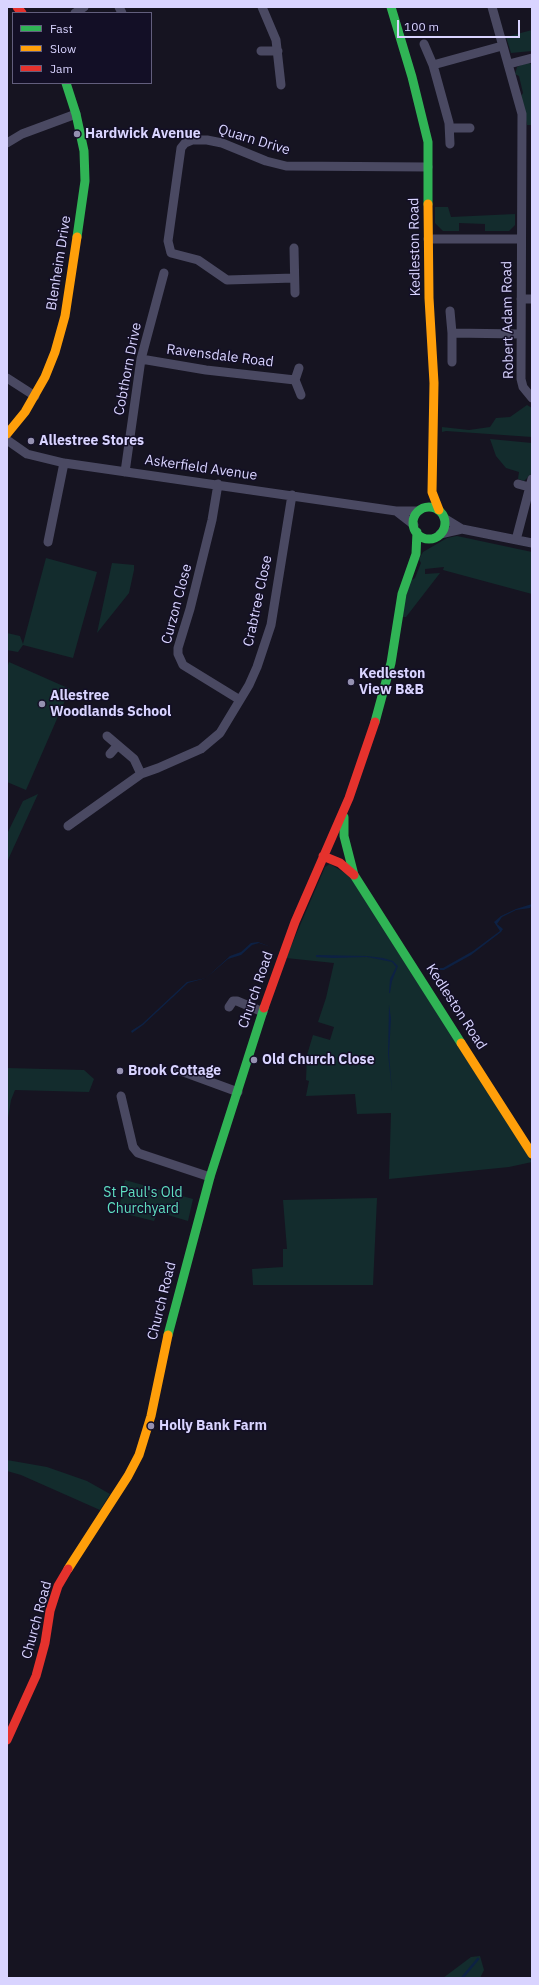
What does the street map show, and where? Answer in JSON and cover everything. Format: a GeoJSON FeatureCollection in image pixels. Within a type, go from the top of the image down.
{"type":"FeatureCollection","features":[{"type":"Feature","properties":{"kind":"street"},"geometry":{"type":"LineString","coordinates":[[262,7],[273,33],[278,51],[281,85]]}},
{"type":"Feature","properties":{"kind":"street","name":"Kedleston Road"},"geometry":{"type":"LineString","coordinates":[[391,7],[426,131],[428,167],[428,239],[434,383],[432,492],[442,514]]}},
{"type":"Feature","properties":{"kind":"street","name":"Robert Adam Road"},"geometry":{"type":"LineString","coordinates":[[492,7],[527,133],[521,239],[520,334],[521,379],[523,387],[532,398]]}},
{"type":"Feature","properties":{"kind":"street"},"geometry":{"type":"LineString","coordinates":[[424,44],[433,65],[450,128],[450,144]]}},
{"type":"Feature","properties":{"kind":"street"},"geometry":{"type":"LineString","coordinates":[[433,65],[502,46]]}},
{"type":"Feature","properties":{"kind":"street"},"geometry":{"type":"LineString","coordinates":[[261,51],[278,51]]}},
{"type":"Feature","properties":{"kind":"street"},"geometry":{"type":"LineString","coordinates":[[508,64],[532,58]]}},
{"type":"Feature","properties":{"kind":"street","name":"Blenheim Drive"},"geometry":{"type":"LineString","coordinates":[[7,434],[25,412],[45,377],[59,340],[65,316],[85,181],[84,151],[76,114],[66,84]]}},
{"type":"Feature","properties":{"kind":"street"},"geometry":{"type":"LineString","coordinates":[[7,143],[22,134],[76,114]]}},
{"type":"Feature","properties":{"kind":"street"},"geometry":{"type":"LineString","coordinates":[[450,128],[470,128]]}},
{"type":"Feature","properties":{"kind":"street","name":"Quarn Drive"},"geometry":{"type":"LineString","coordinates":[[294,278],[227,280],[198,260],[171,253],[168,241],[180,154],[181,148],[188,141],[207,140],[222,143],[266,161],[286,166],[428,167]]}},
{"type":"Feature","properties":{"kind":"street"},"geometry":{"type":"LineString","coordinates":[[428,239],[521,239]]}},
{"type":"Feature","properties":{"kind":"street"},"geometry":{"type":"LineString","coordinates":[[294,248],[295,294]]}},
{"type":"Feature","properties":{"kind":"street","name":"Cobthorn Drive"},"geometry":{"type":"LineString","coordinates":[[125,472],[141,359],[164,273]]}},
{"type":"Feature","properties":{"kind":"street"},"geometry":{"type":"LineString","coordinates":[[521,299],[532,299]]}},
{"type":"Feature","properties":{"kind":"street"},"geometry":{"type":"LineString","coordinates":[[450,311],[452,362]]}},
{"type":"Feature","properties":{"kind":"street"},"geometry":{"type":"LineString","coordinates":[[452,333],[520,334]]}},
{"type":"Feature","properties":{"kind":"street","name":"Ravensdale Road"},"geometry":{"type":"LineString","coordinates":[[141,359],[206,370],[295,380]]}},
{"type":"Feature","properties":{"kind":"street"},"geometry":{"type":"LineString","coordinates":[[299,368],[295,380],[301,395]]}},
{"type":"Feature","properties":{"kind":"street"},"geometry":{"type":"LineString","coordinates":[[7,378],[35,396]]}},
{"type":"Feature","properties":{"kind":"street","name":"Askerfield Avenue"},"geometry":{"type":"LineString","coordinates":[[7,440],[27,454],[64,463],[218,484],[396,511],[420,510]]}},
{"type":"Feature","properties":{"kind":"street"},"geometry":{"type":"LineString","coordinates":[[46,536],[64,463]]}},
{"type":"Feature","properties":{"kind":"street"},"geometry":{"type":"LineString","coordinates":[[516,540],[530,483],[518,484]]}},
{"type":"Feature","properties":{"kind":"street","name":"Curzon Close"},"geometry":{"type":"LineString","coordinates":[[218,484],[209,533],[190,609],[178,648],[178,654],[183,665],[240,700]]}},
{"type":"Feature","properties":{"kind":"street","name":"Kedleston Road"},"geometry":{"type":"LineString","coordinates":[[420,510],[432,492]]}},
{"type":"Feature","properties":{"kind":"street","name":"Crabtree Close"},"geometry":{"type":"LineString","coordinates":[[68,826],[141,774],[169,764],[208,745],[220,733],[240,700],[257,667],[270,625],[292,495]]}},
{"type":"Feature","properties":{"kind":"street"},"geometry":{"type":"LineString","coordinates":[[462,529],[442,514],[428,507],[420,510],[414,518],[415,529],[423,537],[431,538],[440,534],[462,529],[532,542]]}},
{"type":"Feature","properties":{"kind":"street","name":"Askerfield Avenue"},"geometry":{"type":"LineString","coordinates":[[396,511],[415,529]]}},
{"type":"Feature","properties":{"kind":"street"},"geometry":{"type":"LineString","coordinates":[[440,534],[444,527],[442,514]]}},
{"type":"Feature","properties":{"kind":"street","name":"Kedleston Road"},"geometry":{"type":"LineString","coordinates":[[415,529],[416,554],[402,594],[389,670],[380,708],[344,809],[325,852],[354,875],[532,1154]]}},
{"type":"Feature","properties":{"kind":"street","name":"Kedleston Road"},"geometry":{"type":"LineString","coordinates":[[416,554],[431,538]]}},
{"type":"Feature","properties":{"kind":"street"},"geometry":{"type":"LineString","coordinates":[[107,736],[134,759],[141,774]]}},
{"type":"Feature","properties":{"kind":"street"},"geometry":{"type":"LineString","coordinates":[[110,754],[117,746]]}},
{"type":"Feature","properties":{"kind":"street"},"geometry":{"type":"LineString","coordinates":[[86,801],[92,809]]}},
{"type":"Feature","properties":{"kind":"street","name":"Kedleston Road"},"geometry":{"type":"LineString","coordinates":[[344,809],[343,828],[354,875]]}},
{"type":"Feature","properties":{"kind":"street"},"geometry":{"type":"LineString","coordinates":[[325,852],[349,857]]}},
{"type":"Feature","properties":{"kind":"street","name":"Church Road"},"geometry":{"type":"LineString","coordinates":[[7,1740],[32,1688],[45,1643],[50,1611],[58,1586],[71,1563],[128,1476],[139,1455],[151,1416],[166,1339],[210,1177],[263,1012],[295,922],[325,852]]}},
{"type":"Feature","properties":{"kind":"street"},"geometry":{"type":"LineString","coordinates":[[229,1007],[233,1000],[237,1000],[263,1012]]}},
{"type":"Feature","properties":{"kind":"street"},"geometry":{"type":"LineString","coordinates":[[178,1070],[238,1092]]}},
{"type":"Feature","properties":{"kind":"street"},"geometry":{"type":"LineString","coordinates":[[121,1096],[132,1147],[138,1153],[210,1177]]}},
{"type":"Feature","properties":{"kind":"green space"},"geometry":{"type":"Polygon","coordinates":[[[532,30],[532,51],[511,53],[506,37],[532,30]]]}},
{"type":"Feature","properties":{"kind":"green space"},"geometry":{"type":"Polygon","coordinates":[[[528,62],[532,65],[531,125],[527,125],[521,96],[523,93],[519,76],[515,74],[517,67],[528,62]]]}},
{"type":"Feature","properties":{"kind":"green space"},"geometry":{"type":"Polygon","coordinates":[[[435,207],[448,207],[451,217],[515,214],[515,225],[509,231],[485,231],[485,224],[459,223],[459,231],[443,231],[435,223],[435,207]]]}},
{"type":"Feature","properties":{"kind":"green space"},"geometry":{"type":"Polygon","coordinates":[[[527,405],[532,408],[532,437],[446,431],[442,432],[442,427],[469,430],[490,427],[496,418],[510,417],[527,405]]]}},
{"type":"Feature","properties":{"kind":"green space"},"geometry":{"type":"Polygon","coordinates":[[[490,439],[532,443],[532,473],[524,481],[518,479],[519,472],[506,468],[496,456],[490,439]]]}},
{"type":"Feature","properties":{"kind":"green space"},"geometry":{"type":"Polygon","coordinates":[[[457,536],[532,552],[532,594],[443,570],[444,567],[425,569],[425,574],[440,573],[406,617],[401,617],[410,581],[415,578],[421,563],[419,559],[423,552],[447,538],[457,536]]]}},
{"type":"Feature","properties":{"kind":"green space"},"geometry":{"type":"Polygon","coordinates":[[[46,558],[97,572],[73,658],[23,645],[18,652],[7,650],[7,633],[20,636],[23,644],[46,558]]]}},
{"type":"Feature","properties":{"kind":"green space"},"geometry":{"type":"Polygon","coordinates":[[[112,563],[134,565],[134,570],[129,593],[97,633],[112,563]]]}},
{"type":"Feature","properties":{"kind":"green space"},"geometry":{"type":"Polygon","coordinates":[[[9,662],[70,689],[26,790],[7,782],[7,668],[9,662]]]}},
{"type":"Feature","properties":{"kind":"green space"},"geometry":{"type":"Polygon","coordinates":[[[38,794],[7,862],[7,834],[23,801],[38,794]]]}},
{"type":"Feature","properties":{"kind":"green space"},"geometry":{"type":"Polygon","coordinates":[[[330,864],[350,876],[532,1162],[509,1167],[389,1179],[391,1113],[357,1114],[355,1094],[306,1096],[309,1081],[306,1080],[307,1055],[313,1035],[330,1040],[334,1027],[318,1022],[326,998],[334,963],[286,958],[325,867],[330,864]]]}},
{"type":"Feature","properties":{"kind":"green space"},"geometry":{"type":"Polygon","coordinates":[[[7,1068],[84,1070],[94,1079],[89,1092],[15,1090],[11,1100],[7,1124],[7,1068]]]}},
{"type":"Feature","properties":{"kind":"green space","name":"St Paul's Old Churchyard"},"geometry":{"type":"Polygon","coordinates":[[[125,1180],[193,1199],[188,1221],[158,1212],[154,1221],[118,1212],[125,1180]]]}},
{"type":"Feature","properties":{"kind":"green space"},"geometry":{"type":"Polygon","coordinates":[[[377,1198],[373,1285],[253,1285],[252,1269],[283,1267],[283,1249],[287,1249],[283,1200],[377,1198]]]}},
{"type":"Feature","properties":{"kind":"green space"},"geometry":{"type":"Polygon","coordinates":[[[7,1460],[47,1467],[87,1481],[110,1494],[100,1510],[21,1475],[7,1471],[7,1460]]]}},
{"type":"Feature","properties":{"kind":"green space"},"geometry":{"type":"Polygon","coordinates":[[[480,1956],[484,1970],[480,1978],[443,1978],[471,1957],[480,1956]]]}},
{"type":"Feature","properties":{"kind":"water"},"geometry":{"type":"Polygon","coordinates":[[[532,904],[530,908],[516,910],[502,917],[497,924],[503,929],[501,932],[471,955],[444,970],[428,970],[426,968],[443,968],[473,951],[500,931],[494,922],[501,916],[516,909],[532,904]]]}},
{"type":"Feature","properties":{"kind":"water"},"geometry":{"type":"Polygon","coordinates":[[[258,942],[271,947],[259,943],[252,945],[241,955],[228,959],[206,978],[230,956],[241,952],[251,943],[258,942]]]}},
{"type":"Feature","properties":{"kind":"water"},"geometry":{"type":"Polygon","coordinates":[[[316,955],[367,956],[393,961],[398,966],[392,981],[390,993],[390,979],[396,967],[392,962],[367,957],[333,958],[316,957],[316,955]]]}},
{"type":"Feature","properties":{"kind":"water"},"geometry":{"type":"Polygon","coordinates":[[[206,978],[188,983],[143,1025],[132,1033],[131,1031],[142,1024],[187,982],[206,978]]]}},
{"type":"Feature","properties":{"kind":"water"},"geometry":{"type":"Polygon","coordinates":[[[389,1005],[391,1018],[389,1054],[392,1091],[388,1054],[389,1005]]]}},
{"type":"Feature","properties":{"kind":"waterway"},"geometry":{"type":"LineString","coordinates":[[462,1978],[478,1959]]}},
{"type":"Feature","properties":{"kind":"traffic: fast"},"geometry":{"type":"LineString","coordinates":[[391,7],[412,77],[428,142],[428,204]]}},
{"type":"Feature","properties":{"kind":"traffic: fast"},"geometry":{"type":"LineString","coordinates":[[66,84],[76,114],[84,151],[85,181],[77,237]]}},
{"type":"Feature","properties":{"kind":"traffic: fast"},"geometry":{"type":"LineString","coordinates":[[429,507],[438,510],[442,514],[445,523],[442,532],[438,536],[429,539],[420,536],[416,532],[413,523],[416,514],[420,510],[429,507]]}},
{"type":"Feature","properties":{"kind":"traffic: fast"},"geometry":{"type":"LineString","coordinates":[[375,722],[391,663],[402,594],[416,554],[417,532]]}},
{"type":"Feature","properties":{"kind":"traffic: fast"},"geometry":{"type":"LineString","coordinates":[[344,817],[344,836],[354,875],[461,1043]]}},
{"type":"Feature","properties":{"kind":"traffic: fast"},"geometry":{"type":"LineString","coordinates":[[168,1335],[210,1177],[264,1008]]}},
{"type":"Feature","properties":{"kind":"traffic: slow"},"geometry":{"type":"LineString","coordinates":[[428,204],[429,298],[434,383],[432,492],[439,510]]}},
{"type":"Feature","properties":{"kind":"traffic: slow"},"geometry":{"type":"LineString","coordinates":[[7,434],[25,412],[45,377],[55,352],[65,316],[77,237]]}},
{"type":"Feature","properties":{"kind":"traffic: slow"},"geometry":{"type":"LineString","coordinates":[[461,1043],[532,1154]]}},
{"type":"Feature","properties":{"kind":"traffic: slow"},"geometry":{"type":"LineString","coordinates":[[68,1569],[128,1476],[139,1455],[151,1416],[168,1335]]}},
{"type":"Feature","properties":{"kind":"traffic: jam"},"geometry":{"type":"LineString","coordinates":[[17,7],[21,12]]}},
{"type":"Feature","properties":{"kind":"traffic: jam"},"geometry":{"type":"LineString","coordinates":[[264,1008],[295,922],[349,798],[375,722]]}},
{"type":"Feature","properties":{"kind":"traffic: jam"},"geometry":{"type":"LineString","coordinates":[[323,856],[340,863],[354,875]]}},
{"type":"Feature","properties":{"kind":"traffic: jam"},"geometry":{"type":"LineString","coordinates":[[7,1740],[36,1676],[45,1643],[50,1611],[58,1586],[68,1569]]}},
{"type":"Feature","properties":{"kind":"place","name":"Hardwick Avenue"},"geometry":{"type":"Point","coordinates":[77,134]}},
{"type":"Feature","properties":{"kind":"place","name":"Allestree Stores"},"geometry":{"type":"Point","coordinates":[31,441]}},
{"type":"Feature","properties":{"kind":"place","name":"Kedleston View B&B"},"geometry":{"type":"Point","coordinates":[351,682]}},
{"type":"Feature","properties":{"kind":"place","name":"Allestree Woodlands School"},"geometry":{"type":"Point","coordinates":[42,704]}},
{"type":"Feature","properties":{"kind":"place","name":"Old Church Close"},"geometry":{"type":"Point","coordinates":[254,1060]}},
{"type":"Feature","properties":{"kind":"place","name":"Brook Cottage"},"geometry":{"type":"Point","coordinates":[120,1071]}},
{"type":"Feature","properties":{"kind":"place","name":"Holly Bank Farm"},"geometry":{"type":"Point","coordinates":[151,1426]}}]}
